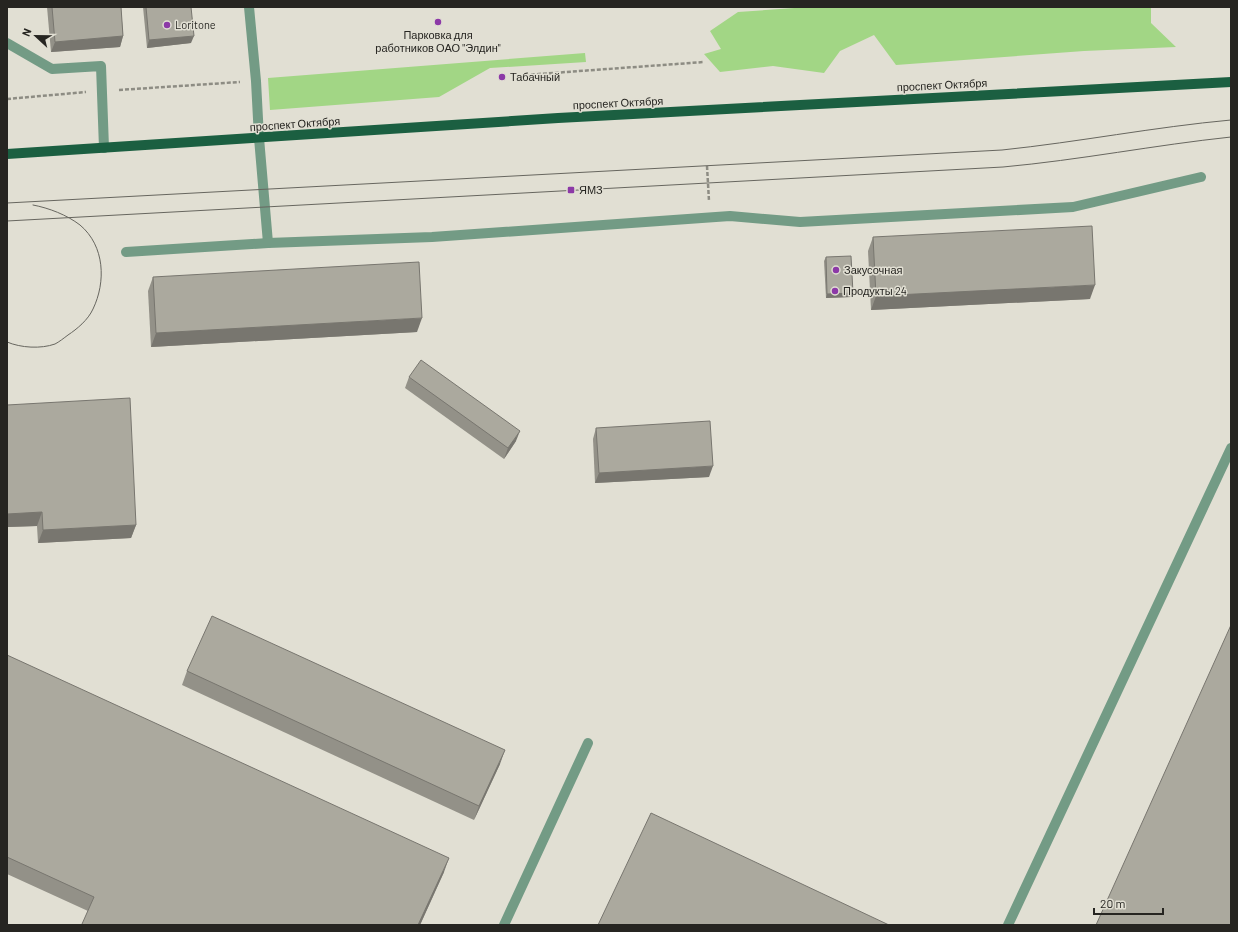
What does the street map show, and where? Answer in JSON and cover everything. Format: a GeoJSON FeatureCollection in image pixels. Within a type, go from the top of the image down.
{"type":"FeatureCollection","features":[{"type":"Feature","properties":{"kind":"main road","name":"проспект Октября"},"geometry":{"type":"LineString","coordinates":[[7,154],[558,118],[1231,82]]}},
{"type":"Feature","properties":{"kind":"street"},"geometry":{"type":"LineString","coordinates":[[249,7],[268,243]]}},
{"type":"Feature","properties":{"kind":"street"},"geometry":{"type":"LineString","coordinates":[[7,43],[52,69],[101,66],[104,148]]}},
{"type":"Feature","properties":{"kind":"street"},"geometry":{"type":"LineString","coordinates":[[126,252],[268,243],[432,237],[730,216],[800,222],[1073,208],[1201,177]]}},
{"type":"Feature","properties":{"kind":"street"},"geometry":{"type":"LineString","coordinates":[[1008,925],[1231,448]]}},
{"type":"Feature","properties":{"kind":"street"},"geometry":{"type":"LineString","coordinates":[[504,925],[588,743]]}},
{"type":"Feature","properties":{"kind":"path"},"geometry":{"type":"LineString","coordinates":[[525,75],[704,62]]}},
{"type":"Feature","properties":{"kind":"path"},"geometry":{"type":"LineString","coordinates":[[7,99],[256,81]]}},
{"type":"Feature","properties":{"kind":"green space"},"geometry":{"type":"Polygon","coordinates":[[[809,7],[1151,7],[1151,23],[1176,47],[1084,51],[896,65],[874,35],[840,51],[824,73],[773,66],[720,72],[704,54],[721,49],[710,31],[738,12],[809,7]]]}},
{"type":"Feature","properties":{"kind":"green space"},"geometry":{"type":"Polygon","coordinates":[[[585,53],[586,62],[490,68],[439,97],[270,110],[268,78],[585,53]]]}},
{"type":"Feature","properties":{"kind":"building"},"geometry":{"type":"Polygon","coordinates":[[[52,7],[121,7],[123,36],[55,42],[52,7]]]}},
{"type":"Feature","properties":{"kind":"building","name":"Loritone"},"geometry":{"type":"Polygon","coordinates":[[[146,7],[191,7],[194,36],[149,40],[146,7]]]}},
{"type":"Feature","properties":{"kind":"building"},"geometry":{"type":"Polygon","coordinates":[[[1092,226],[1095,285],[876,296],[873,237],[1092,226]]]}},
{"type":"Feature","properties":{"kind":"building"},"geometry":{"type":"Polygon","coordinates":[[[851,256],[853,293],[827,294],[826,257],[851,256]]]}},
{"type":"Feature","properties":{"kind":"building"},"geometry":{"type":"Polygon","coordinates":[[[419,262],[422,318],[156,333],[153,277],[419,262]]]}},
{"type":"Feature","properties":{"kind":"building"},"geometry":{"type":"Polygon","coordinates":[[[421,360],[520,431],[508,448],[409,377],[421,360]]]}},
{"type":"Feature","properties":{"kind":"building"},"geometry":{"type":"Polygon","coordinates":[[[130,398],[136,525],[43,530],[42,512],[7,514],[7,405],[130,398]]]}},
{"type":"Feature","properties":{"kind":"building"},"geometry":{"type":"Polygon","coordinates":[[[710,421],[713,466],[599,473],[596,428],[710,421]]]}},
{"type":"Feature","properties":{"kind":"building"},"geometry":{"type":"Polygon","coordinates":[[[212,616],[505,750],[479,806],[187,671],[212,616]]]}},
{"type":"Feature","properties":{"kind":"building"},"geometry":{"type":"Polygon","coordinates":[[[1231,625],[1231,925],[1096,925],[1231,625]]]}},
{"type":"Feature","properties":{"kind":"building"},"geometry":{"type":"Polygon","coordinates":[[[7,655],[449,858],[418,925],[83,925],[82,924],[94,897],[7,857],[7,655]]]}},
{"type":"Feature","properties":{"kind":"building"},"geometry":{"type":"Polygon","coordinates":[[[651,813],[889,925],[598,925],[651,813]]]}},
{"type":"Feature","properties":{"kind":"tram line"},"geometry":{"type":"LineString","coordinates":[[7,203],[1002,150],[1231,120]]}},
{"type":"Feature","properties":{"kind":"tram line"},"geometry":{"type":"LineString","coordinates":[[7,221],[1003,167],[1231,137]]}},
{"type":"Feature","properties":{"kind":"tram line"},"geometry":{"type":"LineString","coordinates":[[7,342],[18,346],[31,347],[44,347],[57,343],[79,327],[88,317],[93,309],[100,287],[101,265],[99,254],[88,234],[75,221],[64,215],[33,205]]}},
{"type":"Feature","properties":{"kind":"place","name":"Парковка для работников ОАО \"Элдин\""},"geometry":{"type":"Point","coordinates":[438,22]}},
{"type":"Feature","properties":{"kind":"place","name":"Loritone"},"geometry":{"type":"Point","coordinates":[167,25]}},
{"type":"Feature","properties":{"kind":"place","name":"Табачный"},"geometry":{"type":"Point","coordinates":[502,77]}},
{"type":"Feature","properties":{"kind":"place","name":"ЯМЗ"},"geometry":{"type":"Point","coordinates":[571,190]}},
{"type":"Feature","properties":{"kind":"place","name":"Закусочная"},"geometry":{"type":"Point","coordinates":[836,270]}},
{"type":"Feature","properties":{"kind":"place","name":"Продукты 24"},"geometry":{"type":"Point","coordinates":[835,291]}}]}
